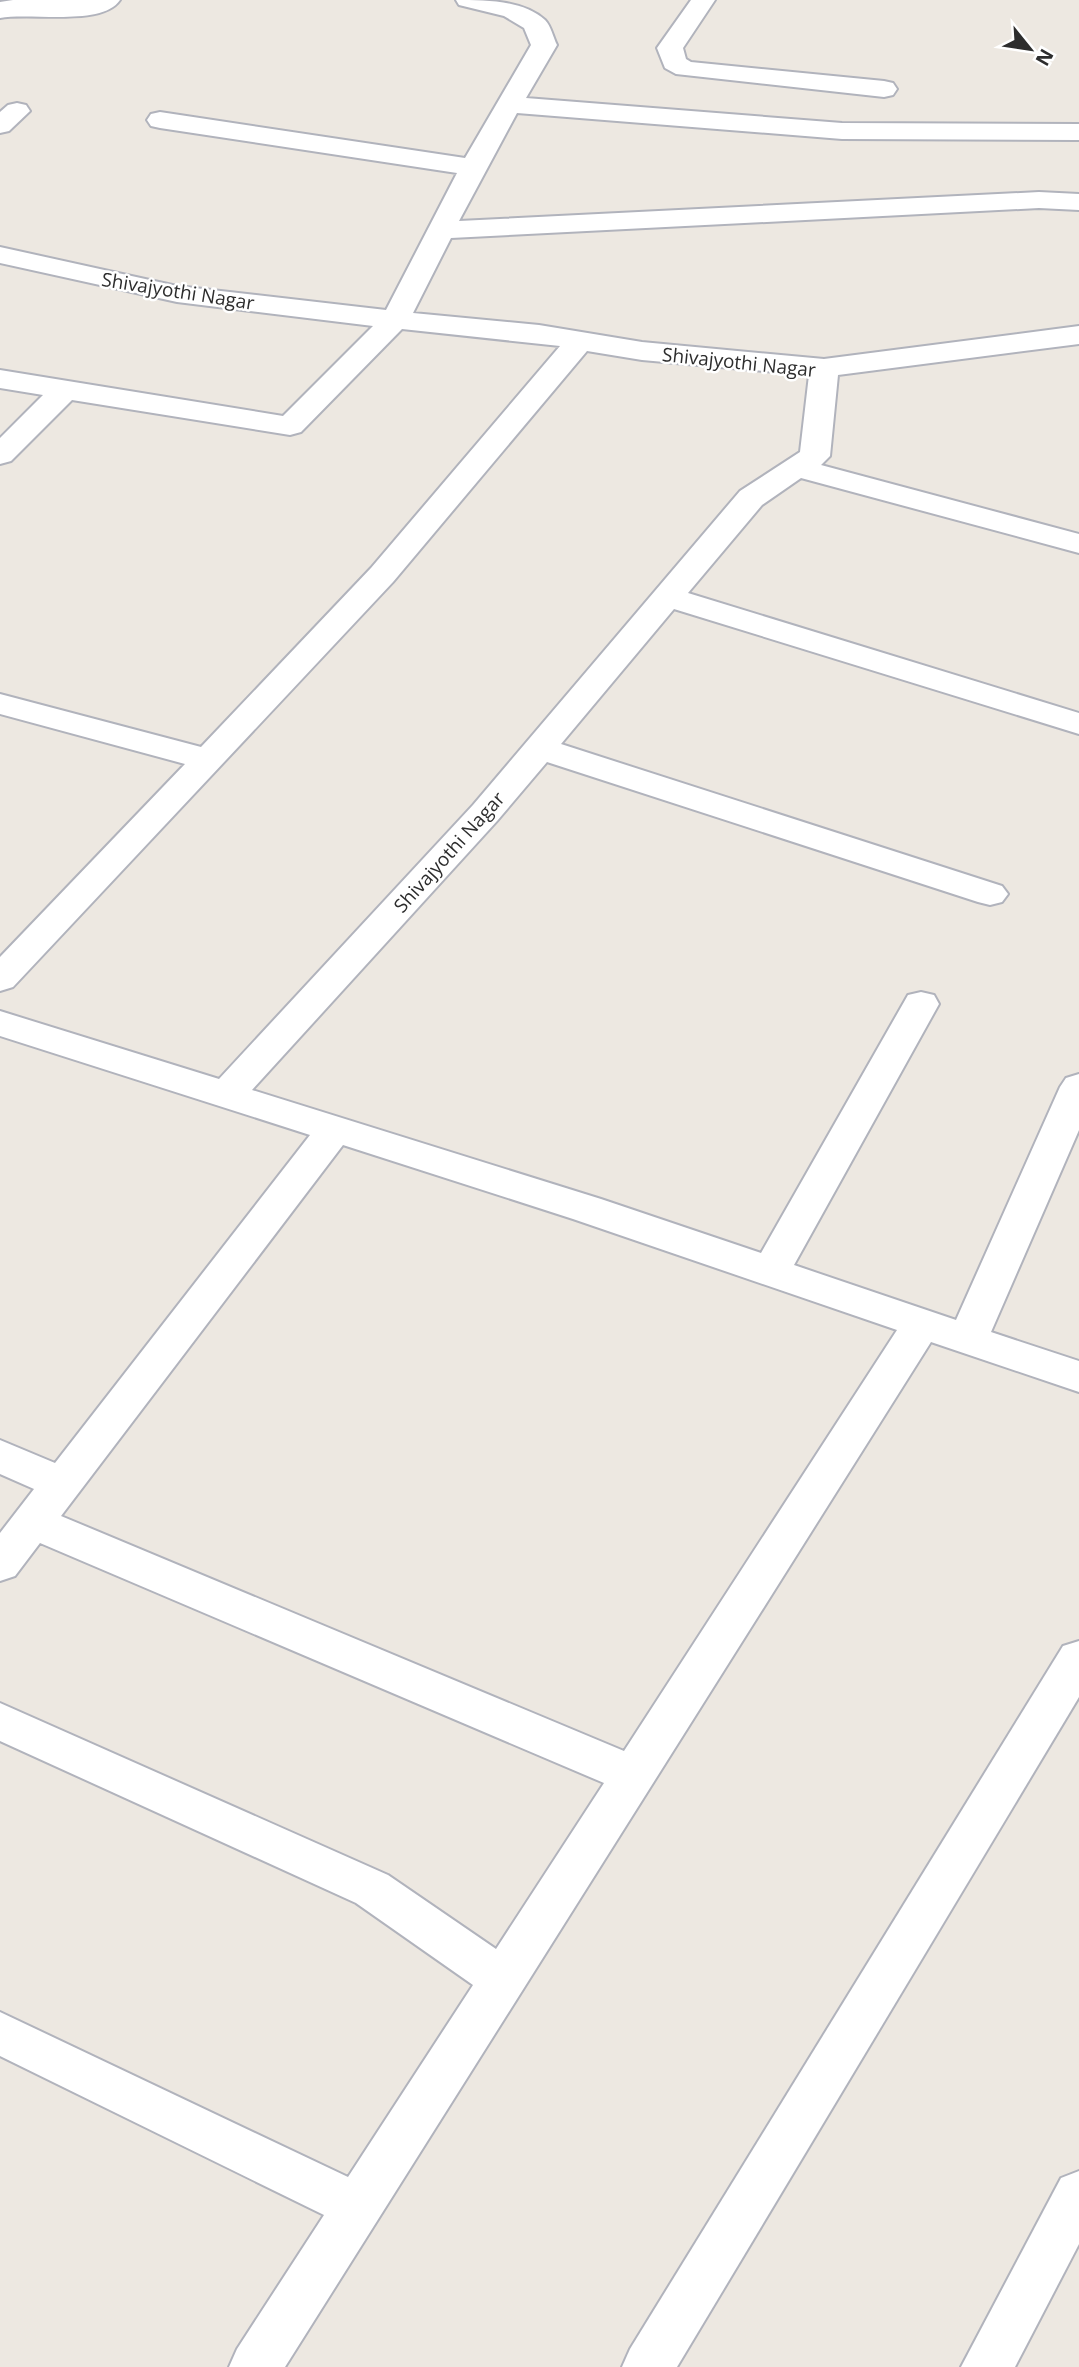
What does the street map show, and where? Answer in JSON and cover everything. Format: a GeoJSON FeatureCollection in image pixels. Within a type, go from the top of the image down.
{"type":"FeatureCollection","features":[{"type":"Feature","properties":{"kind":"street"},"geometry":{"type":"LineString","coordinates":[[0,10],[24,5],[82,9],[108,0]]}},
{"type":"Feature","properties":{"kind":"street"},"geometry":{"type":"LineString","coordinates":[[0,379],[290,426],[395,320],[473,167],[544,45],[535,24],[512,10],[467,0]]}},
{"type":"Feature","properties":{"kind":"street"},"geometry":{"type":"LineString","coordinates":[[703,0],[670,48],[674,63],[685,69],[884,89]]}},
{"type":"Feature","properties":{"kind":"street"},"geometry":{"type":"LineString","coordinates":[[509,104],[842,131],[1079,132]]}},
{"type":"Feature","properties":{"kind":"street"},"geometry":{"type":"LineString","coordinates":[[160,120],[473,167]]}},
{"type":"Feature","properties":{"kind":"street"},"geometry":{"type":"LineString","coordinates":[[441,230],[1039,200],[1079,201]]}},
{"type":"Feature","properties":{"kind":"street","name":"Shivajyothi Nagar"},"geometry":{"type":"LineString","coordinates":[[0,255],[177,294],[580,341],[642,351],[824,368],[815,456],[751,498],[413,894],[227,1094]]}},
{"type":"Feature","properties":{"kind":"street"},"geometry":{"type":"LineString","coordinates":[[824,368],[1079,335]]}},
{"type":"Feature","properties":{"kind":"street"},"geometry":{"type":"LineString","coordinates":[[0,979],[382,575],[580,341]]}},
{"type":"Feature","properties":{"kind":"street"},"geometry":{"type":"LineString","coordinates":[[0,455],[66,389]]}},
{"type":"Feature","properties":{"kind":"street"},"geometry":{"type":"LineString","coordinates":[[797,468],[1079,544]]}},
{"type":"Feature","properties":{"kind":"street"},"geometry":{"type":"LineString","coordinates":[[669,597],[1079,724]]}},
{"type":"Feature","properties":{"kind":"street"},"geometry":{"type":"LineString","coordinates":[[0,704],[207,759]]}},
{"type":"Feature","properties":{"kind":"street"},"geometry":{"type":"LineString","coordinates":[[539,748],[990,894]]}},
{"type":"Feature","properties":{"kind":"street"},"geometry":{"type":"LineString","coordinates":[[770,1272],[921,1004]]}},
{"type":"Feature","properties":{"kind":"street"},"geometry":{"type":"LineString","coordinates":[[0,1023],[587,1209],[1079,1377]]}},
{"type":"Feature","properties":{"kind":"street"},"geometry":{"type":"LineString","coordinates":[[968,1339],[1079,1087]]}},
{"type":"Feature","properties":{"kind":"street"},"geometry":{"type":"LineString","coordinates":[[0,1564],[335,1129]]}},
{"type":"Feature","properties":{"kind":"street"},"geometry":{"type":"LineString","coordinates":[[255,2367],[922,1324]]}},
{"type":"Feature","properties":{"kind":"street"},"geometry":{"type":"LineString","coordinates":[[0,1456],[62,1484]]}},
{"type":"Feature","properties":{"kind":"street"},"geometry":{"type":"LineString","coordinates":[[33,1522],[634,1775]]}},
{"type":"Feature","properties":{"kind":"street"},"geometry":{"type":"LineString","coordinates":[[648,2367],[1079,1659]]}},
{"type":"Feature","properties":{"kind":"street"},"geometry":{"type":"LineString","coordinates":[[0,1721],[372,1889],[503,1980]]}},
{"type":"Feature","properties":{"kind":"street"},"geometry":{"type":"LineString","coordinates":[[0,2033],[357,2207]]}},
{"type":"Feature","properties":{"kind":"street"},"geometry":{"type":"LineString","coordinates":[[988,2367],[1079,2194]]}}]}
